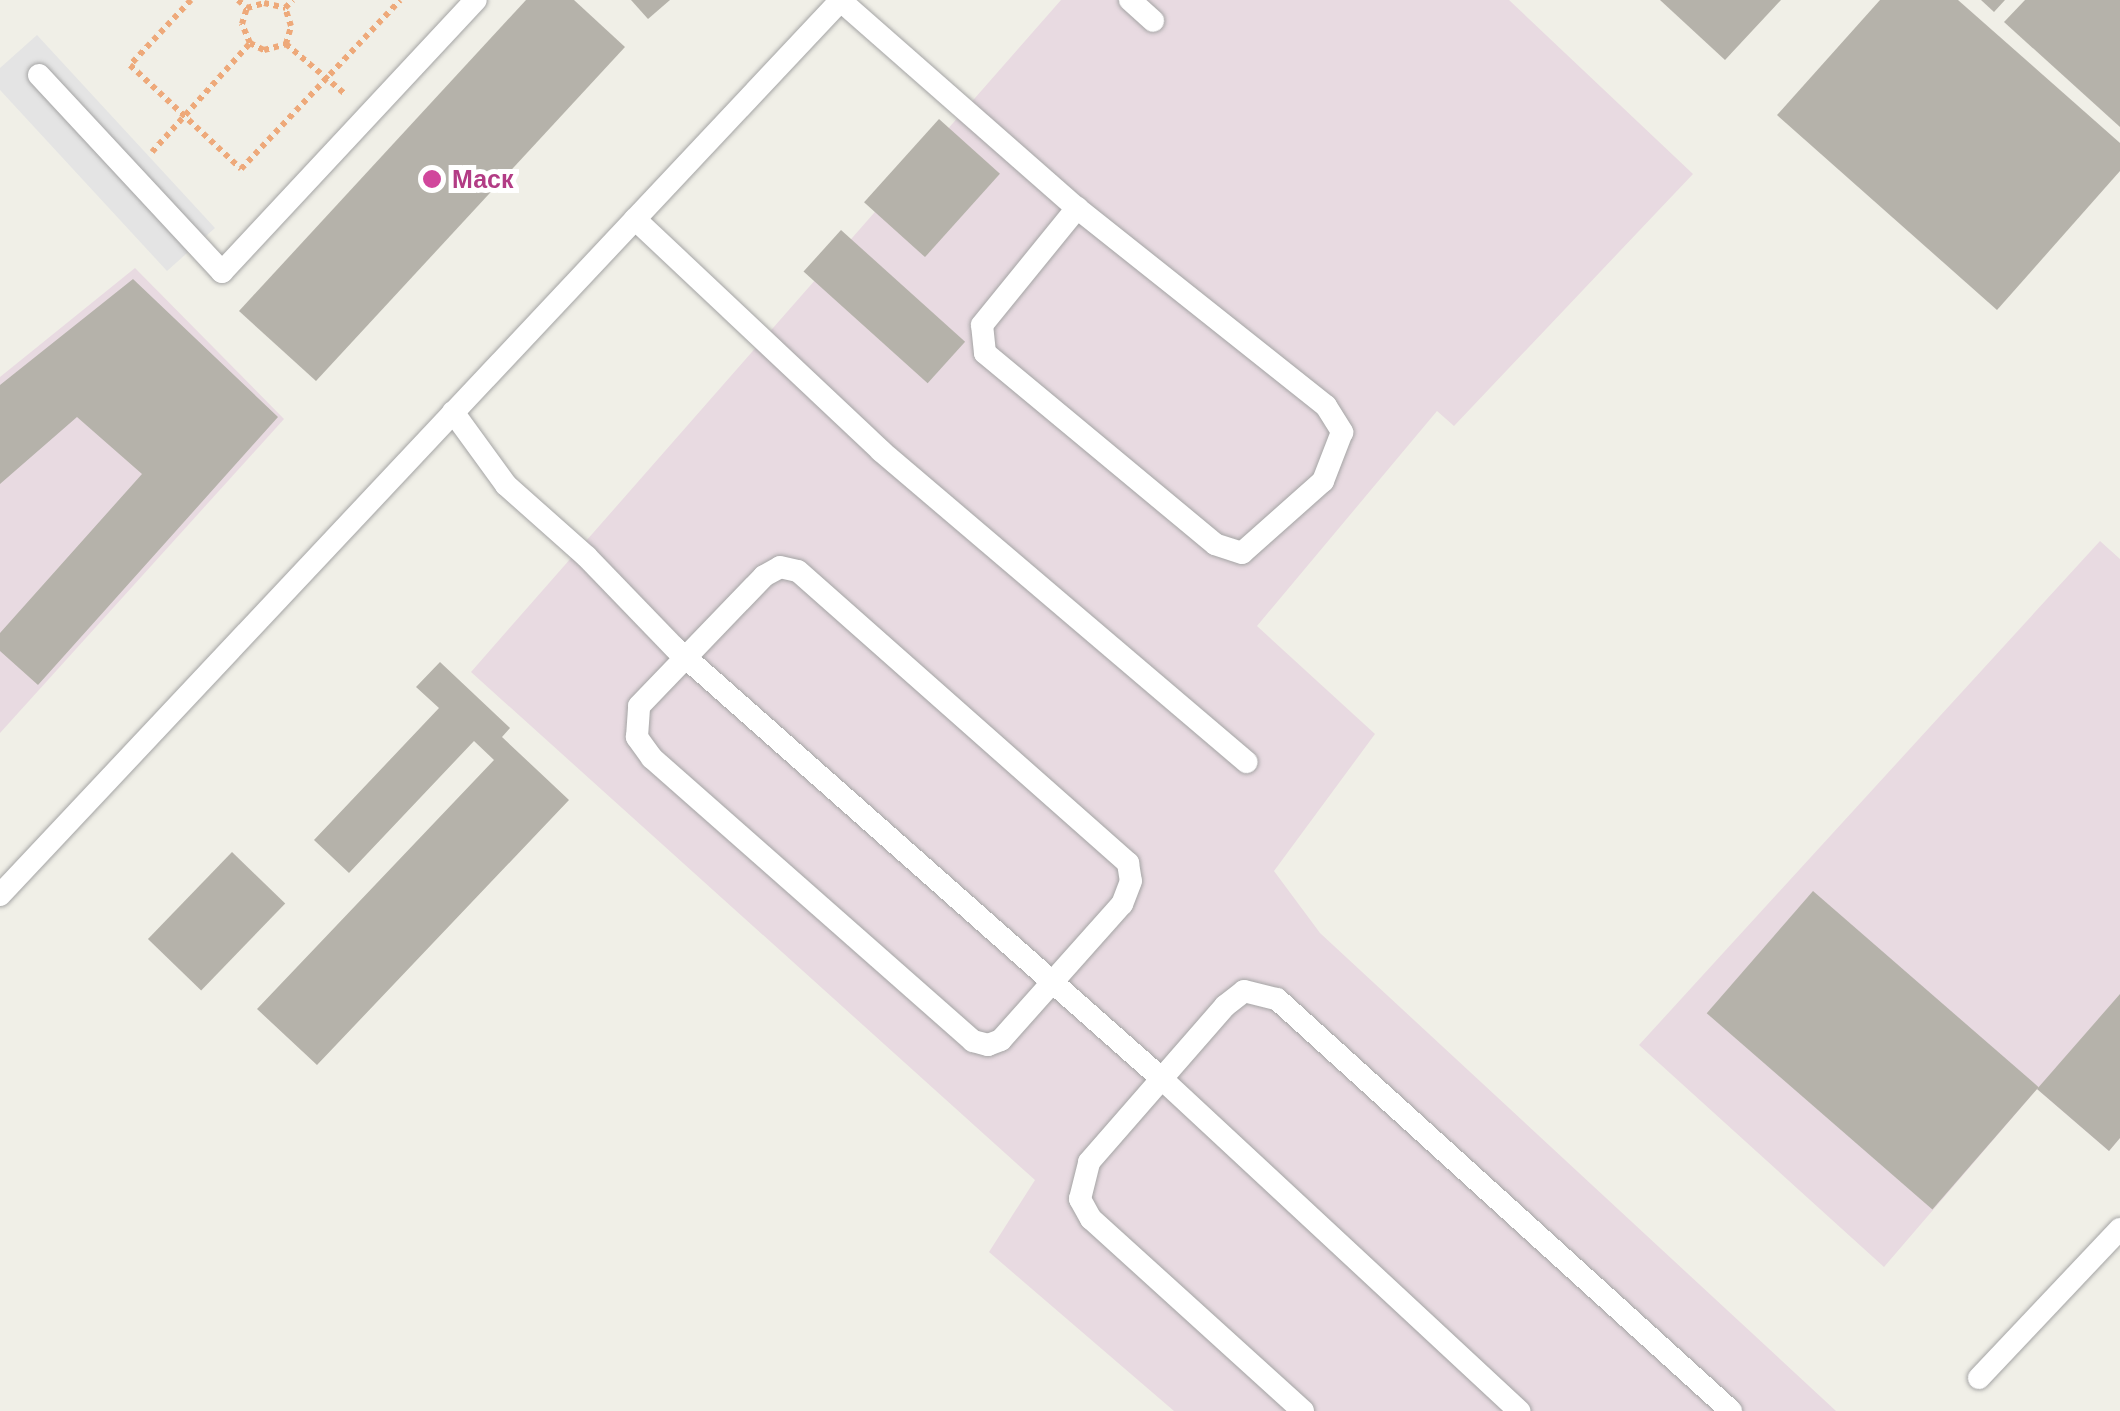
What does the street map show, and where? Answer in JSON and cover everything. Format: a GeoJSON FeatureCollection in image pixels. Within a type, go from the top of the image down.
{"type":"FeatureCollection","features":[{"type":"Feature","properties":{"kind":"lane"},"geometry":{"type":"LineString","coordinates":[[39,75],[222,272],[476,0]]}},
{"type":"Feature","properties":{"kind":"lane"},"geometry":{"type":"LineString","coordinates":[[0,895],[841,0],[1076,208],[1326,406],[1342,432],[1322,481],[1242,552],[1216,544],[985,353],[982,324],[1076,208]]}},
{"type":"Feature","properties":{"kind":"lane"},"geometry":{"type":"LineString","coordinates":[[1130,0],[1152,20]]}},
{"type":"Feature","properties":{"kind":"lane"},"geometry":{"type":"LineString","coordinates":[[635,219],[881,451],[1247,762]]}},
{"type":"Feature","properties":{"kind":"lane"},"geometry":{"type":"LineString","coordinates":[[453,412],[506,485],[587,557],[686,658],[1162,1079],[1519,1411]]}},
{"type":"Feature","properties":{"kind":"lane"},"geometry":{"type":"LineString","coordinates":[[780,567],[798,571],[1118,852],[1128,863],[1132,881],[1122,904],[1001,1040],[988,1045],[974,1041],[652,758],[637,737],[640,706],[686,658],[764,576],[780,567]]}},
{"type":"Feature","properties":{"kind":"lane"},"geometry":{"type":"LineString","coordinates":[[1303,1411],[1091,1219],[1080,1199],[1089,1162],[1224,1006],[1244,991],[1277,1000],[1731,1411]]}},
{"type":"Feature","properties":{"kind":"lane"},"geometry":{"type":"LineString","coordinates":[[1979,1378],[2120,1229]]}},
{"type":"Feature","properties":{"kind":"path"},"geometry":{"type":"LineString","coordinates":[[191,0],[130,64],[241,168],[400,0]]}},
{"type":"Feature","properties":{"kind":"path"},"geometry":{"type":"LineString","coordinates":[[238,0],[247,8]]}},
{"type":"Feature","properties":{"kind":"path"},"geometry":{"type":"LineString","coordinates":[[285,8],[292,0]]}},
{"type":"Feature","properties":{"kind":"path"},"geometry":{"type":"LineString","coordinates":[[247,8],[264,2],[285,8]]}},
{"type":"Feature","properties":{"kind":"path"},"geometry":{"type":"LineString","coordinates":[[247,8],[242,24],[250,44],[264,50],[286,44]]}},
{"type":"Feature","properties":{"kind":"path"},"geometry":{"type":"LineString","coordinates":[[285,8],[291,26],[286,44]]}},
{"type":"Feature","properties":{"kind":"path"},"geometry":{"type":"LineString","coordinates":[[130,174],[187,118],[250,44]]}},
{"type":"Feature","properties":{"kind":"path"},"geometry":{"type":"LineString","coordinates":[[286,44],[327,78]]}},
{"type":"Feature","properties":{"kind":"shaded area"},"geometry":{"type":"Polygon","coordinates":[[[1061,0],[1509,0],[1693,174],[1454,426],[1437,411],[1257,626],[1375,734],[1274,871],[1320,933],[1836,1411],[1174,1411],[989,1252],[1035,1180],[471,672],[1061,0]]]}},
{"type":"Feature","properties":{"kind":"shaded area"},"geometry":{"type":"Polygon","coordinates":[[[37,35],[215,228],[167,271],[0,90],[0,68],[37,35]]]}},
{"type":"Feature","properties":{"kind":"shaded area"},"geometry":{"type":"Polygon","coordinates":[[[135,268],[284,419],[0,733],[0,377],[135,268]]]}},
{"type":"Feature","properties":{"kind":"shaded area"},"geometry":{"type":"Polygon","coordinates":[[[2100,541],[2120,559],[2120,1138],[2109,1151],[2037,1089],[1884,1267],[1639,1045],[2100,541]]]}},
{"type":"Feature","properties":{"kind":"building","name":"Маск"},"geometry":{"type":"Polygon","coordinates":[[[526,0],[574,0],[625,47],[316,381],[239,311],[526,0]]]}},
{"type":"Feature","properties":{"kind":"building"},"geometry":{"type":"Polygon","coordinates":[[[631,0],[670,0],[648,19],[631,0]]]}},
{"type":"Feature","properties":{"kind":"building"},"geometry":{"type":"Polygon","coordinates":[[[1660,0],[1781,0],[1725,60],[1660,0]]]}},
{"type":"Feature","properties":{"kind":"building"},"geometry":{"type":"Polygon","coordinates":[[[1880,0],[1958,0],[2120,143],[2120,171],[1997,310],[1777,115],[1880,0]]]}},
{"type":"Feature","properties":{"kind":"building"},"geometry":{"type":"Polygon","coordinates":[[[1981,0],[2005,0],[1994,12],[1981,0]]]}},
{"type":"Feature","properties":{"kind":"building"},"geometry":{"type":"Polygon","coordinates":[[[2025,0],[2120,0],[2120,127],[2004,22],[2025,0]]]}},
{"type":"Feature","properties":{"kind":"building"},"geometry":{"type":"Polygon","coordinates":[[[939,119],[1000,174],[925,257],[864,202],[939,119]]]}},
{"type":"Feature","properties":{"kind":"building"},"geometry":{"type":"Polygon","coordinates":[[[841,230],[965,342],[928,383],[804,272],[841,230]]]}},
{"type":"Feature","properties":{"kind":"building"},"geometry":{"type":"Polygon","coordinates":[[[133,279],[278,417],[38,685],[0,651],[0,633],[142,474],[77,417],[0,484],[0,385],[133,279]]]}},
{"type":"Feature","properties":{"kind":"building"},"geometry":{"type":"Polygon","coordinates":[[[440,662],[510,728],[502,737],[569,800],[317,1065],[257,1009],[494,760],[474,741],[349,873],[314,840],[439,708],[416,687],[440,662]]]}},
{"type":"Feature","properties":{"kind":"building"},"geometry":{"type":"Polygon","coordinates":[[[232,852],[285,903],[201,990],[148,939],[232,852]]]}},
{"type":"Feature","properties":{"kind":"building"},"geometry":{"type":"Polygon","coordinates":[[[1813,891],[2039,1087],[1932,1209],[1707,1013],[1813,891]]]}},
{"type":"Feature","properties":{"kind":"building"},"geometry":{"type":"Polygon","coordinates":[[[2120,994],[2120,1138],[2109,1151],[2037,1089],[2120,994]]]}},
{"type":"Feature","properties":{"kind":"place","name":"Маск"},"geometry":{"type":"Point","coordinates":[432,179]}}]}
